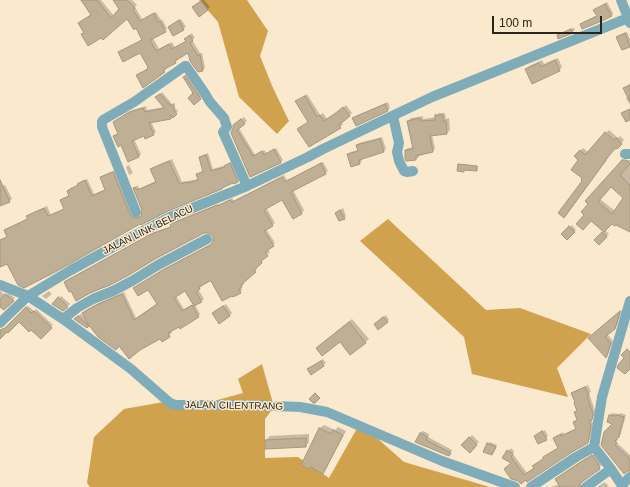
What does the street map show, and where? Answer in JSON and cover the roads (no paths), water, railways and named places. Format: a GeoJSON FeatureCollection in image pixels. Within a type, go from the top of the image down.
{"type":"FeatureCollection","features":[{"type":"Feature","properties":{"kind":"street"},"geometry":{"type":"LineString","coordinates":[[621,0],[629,20]]}},
{"type":"Feature","properties":{"kind":"street","name":"JALAN LINK BELACU"},"geometry":{"type":"LineString","coordinates":[[0,323],[28,296],[71,270],[170,217],[247,186],[432,97],[629,20]]}},
{"type":"Feature","properties":{"kind":"street"},"geometry":{"type":"LineString","coordinates":[[136,212],[108,138],[102,127],[102,122],[134,102],[183,66],[186,66],[210,102],[224,118],[227,127],[223,132],[247,186]]}},
{"type":"Feature","properties":{"kind":"street"},"geometry":{"type":"LineString","coordinates":[[393,116],[399,143],[397,152],[399,161],[404,171],[413,171]]}},
{"type":"Feature","properties":{"kind":"street"},"geometry":{"type":"LineString","coordinates":[[63,319],[93,299],[113,291],[158,265],[207,240]]}},
{"type":"Feature","properties":{"kind":"street","name":"JALAN CILENTRANG"},"geometry":{"type":"LineString","coordinates":[[0,285],[28,296],[63,319],[131,368],[170,403],[175,405],[248,405],[316,409],[330,413],[442,462],[515,487]]}},
{"type":"Feature","properties":{"kind":"street"},"geometry":{"type":"LineString","coordinates":[[630,301],[602,397],[594,447],[623,486],[630,477]]}},
{"type":"Feature","properties":{"kind":"street"},"geometry":{"type":"LineString","coordinates":[[531,487],[576,457],[594,447]]}},
{"type":"Feature","properties":{"kind":"street"},"geometry":{"type":"LineString","coordinates":[[586,487],[611,469]]}}]}
